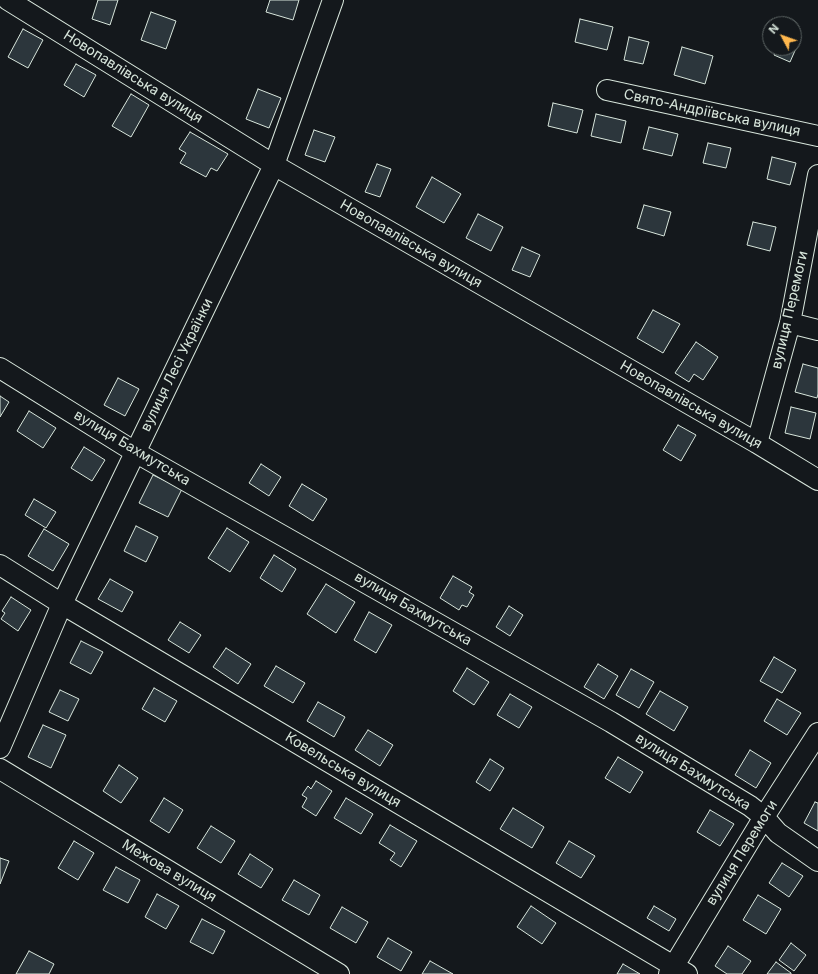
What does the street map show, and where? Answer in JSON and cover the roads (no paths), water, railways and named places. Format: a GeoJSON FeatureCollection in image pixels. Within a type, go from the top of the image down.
{"type":"FeatureCollection","features":[{"type":"Feature","properties":{"kind":"street","name":"Новопавлівська вулиця"},"geometry":{"type":"LineString","coordinates":[[8,0],[274,165],[758,443],[818,480]]}},
{"type":"Feature","properties":{"kind":"street","name":"вулиця Лесі Українки"},"geometry":{"type":"LineString","coordinates":[[0,748],[62,604],[274,165],[333,0]]}},
{"type":"Feature","properties":{"kind":"street","name":"Свято-Андріївська вулиця"},"geometry":{"type":"LineString","coordinates":[[607,90],[818,136]]}},
{"type":"Feature","properties":{"kind":"street","name":"вулиця Перемоги"},"geometry":{"type":"LineString","coordinates":[[758,443],[790,323],[818,175]]}},
{"type":"Feature","properties":{"kind":"street"},"geometry":{"type":"LineString","coordinates":[[790,323],[818,330]]}},
{"type":"Feature","properties":{"kind":"street","name":"вулиця Бахмутська"},"geometry":{"type":"LineString","coordinates":[[0,368],[135,452],[611,722],[750,806],[764,817],[778,833],[818,862]]}},
{"type":"Feature","properties":{"kind":"street","name":"Ковельська вулиця"},"geometry":{"type":"LineString","coordinates":[[0,566],[676,971]]}},
{"type":"Feature","properties":{"kind":"street","name":"вулиця Перемоги"},"geometry":{"type":"LineString","coordinates":[[676,971],[764,817],[818,733]]}},
{"type":"Feature","properties":{"kind":"street","name":"Межова вулиця"},"geometry":{"type":"LineString","coordinates":[[0,768],[338,974]]}}]}
